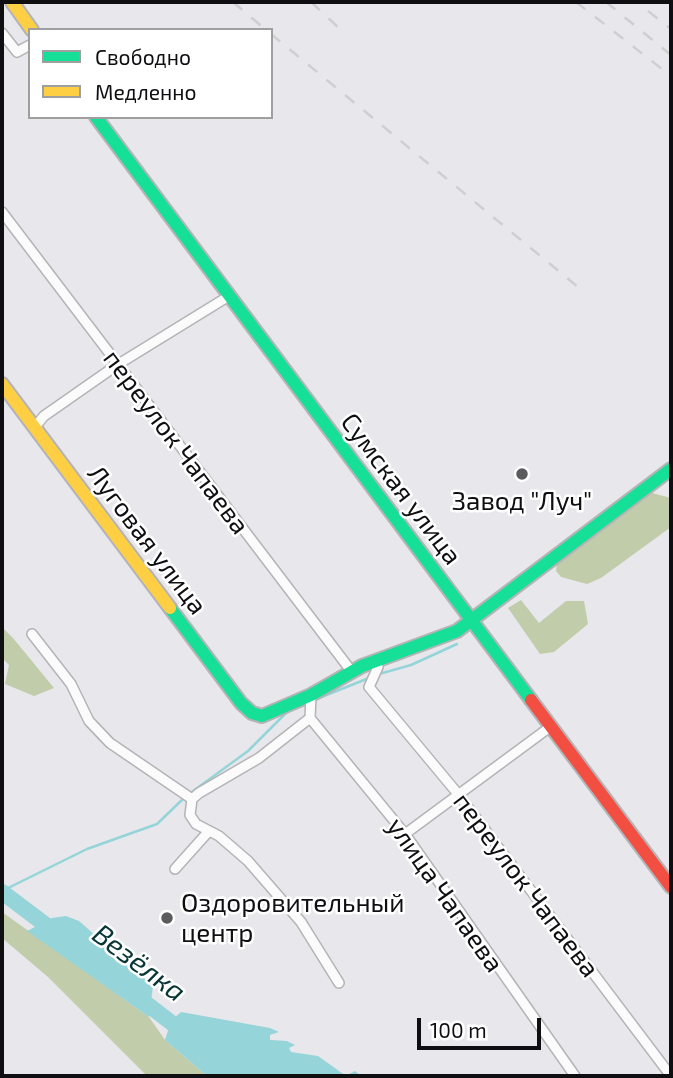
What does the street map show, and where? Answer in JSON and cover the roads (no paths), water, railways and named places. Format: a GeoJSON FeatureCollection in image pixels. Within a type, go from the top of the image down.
{"type":"FeatureCollection","features":[{"type":"Feature","properties":{"kind":"main road"},"geometry":{"type":"LineString","coordinates":[[12,2],[31,28]]}},
{"type":"Feature","properties":{"kind":"main road","name":"Сумская улица"},"geometry":{"type":"LineString","coordinates":[[97,119],[671,887]]}},
{"type":"Feature","properties":{"kind":"main road","name":"Луговая улица"},"geometry":{"type":"LineString","coordinates":[[2,384],[241,703],[252,713],[262,716],[311,695]]}},
{"type":"Feature","properties":{"kind":"main road"},"geometry":{"type":"LineString","coordinates":[[311,695],[376,661],[457,631],[671,470]]}},
{"type":"Feature","properties":{"kind":"street"},"geometry":{"type":"LineString","coordinates":[[2,33],[17,52],[28,46]]}},
{"type":"Feature","properties":{"kind":"street","name":"переулок Чапаева"},"geometry":{"type":"LineString","coordinates":[[2,212],[352,672]]}},
{"type":"Feature","properties":{"kind":"street"},"geometry":{"type":"LineString","coordinates":[[34,428],[44,416],[117,365],[229,296]]}},
{"type":"Feature","properties":{"kind":"street"},"geometry":{"type":"LineString","coordinates":[[32,634],[71,684],[89,721],[110,743],[192,799]]}},
{"type":"Feature","properties":{"kind":"street","name":"переулок Чапаева"},"geometry":{"type":"LineString","coordinates":[[376,661],[378,667],[369,687],[458,794],[671,1076]]}},
{"type":"Feature","properties":{"kind":"street"},"geometry":{"type":"LineString","coordinates":[[192,799],[259,758],[310,718],[311,695]]}},
{"type":"Feature","properties":{"kind":"street","name":"улица Чапаева"},"geometry":{"type":"LineString","coordinates":[[310,718],[404,834],[575,1076]]}},
{"type":"Feature","properties":{"kind":"street"},"geometry":{"type":"LineString","coordinates":[[404,834],[550,727]]}},
{"type":"Feature","properties":{"kind":"street"},"geometry":{"type":"LineString","coordinates":[[192,799],[190,815],[196,824],[248,861],[301,922],[339,983]]}},
{"type":"Feature","properties":{"kind":"street"},"geometry":{"type":"LineString","coordinates":[[175,869],[209,831]]}},
{"type":"Feature","properties":{"kind":"water"},"geometry":{"type":"Polygon","coordinates":[[[66,916],[79,921],[153,986],[149,1017],[27,931],[52,918],[66,916]]]}},
{"type":"Feature","properties":{"kind":"water"},"geometry":{"type":"Polygon","coordinates":[[[181,1012],[270,1028],[279,1032],[270,1035],[270,1040],[287,1041],[295,1045],[289,1048],[291,1052],[318,1056],[346,1076],[207,1076],[165,1040],[171,1021],[181,1012]]]}},
{"type":"Feature","properties":{"kind":"water"},"geometry":{"type":"Polygon","coordinates":[[[355,1071],[361,1076],[346,1076],[355,1071]]]}},
{"type":"Feature","properties":{"kind":"waterway"},"geometry":{"type":"LineString","coordinates":[[379,674],[411,665],[457,644]]}},
{"type":"Feature","properties":{"kind":"waterway"},"geometry":{"type":"LineString","coordinates":[[314,700],[369,678]]}},
{"type":"Feature","properties":{"kind":"waterway"},"geometry":{"type":"LineString","coordinates":[[189,794],[248,751],[288,711]]}},
{"type":"Feature","properties":{"kind":"waterway"},"geometry":{"type":"LineString","coordinates":[[2,891],[87,849],[157,824],[184,798]]}},
{"type":"Feature","properties":{"kind":"waterway","name":"Везёлка"},"geometry":{"type":"LineString","coordinates":[[2,892],[59,935]]}},
{"type":"Feature","properties":{"kind":"waterway","name":"Везёлка"},"geometry":{"type":"LineString","coordinates":[[134,994],[186,1034]]}},
{"type":"Feature","properties":{"kind":"railway"},"geometry":{"type":"LineString","coordinates":[[233,2],[264,28]]}},
{"type":"Feature","properties":{"kind":"railway"},"geometry":{"type":"LineString","coordinates":[[311,2],[339,28]]}},
{"type":"Feature","properties":{"kind":"railway"},"geometry":{"type":"LineString","coordinates":[[576,2],[671,76]]}},
{"type":"Feature","properties":{"kind":"railway"},"geometry":{"type":"LineString","coordinates":[[606,2],[671,55]]}},
{"type":"Feature","properties":{"kind":"railway"},"geometry":{"type":"LineString","coordinates":[[648,11],[671,29]]}},
{"type":"Feature","properties":{"kind":"railway"},"geometry":{"type":"LineString","coordinates":[[273,36],[578,287]]}},
{"type":"Feature","properties":{"kind":"place","name":"Завод \"Луч\""},"geometry":{"type":"Point","coordinates":[522,474]}},
{"type":"Feature","properties":{"kind":"place","name":"Оздоровительный центр"},"geometry":{"type":"Point","coordinates":[167,918]}}]}
